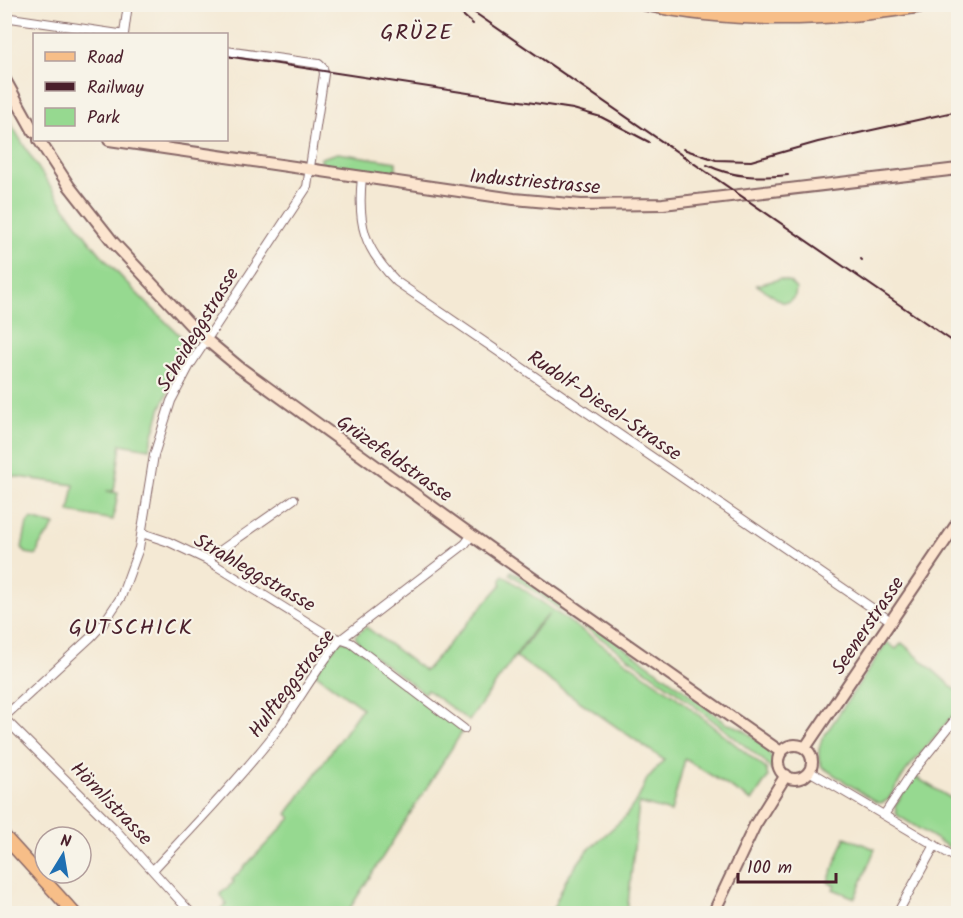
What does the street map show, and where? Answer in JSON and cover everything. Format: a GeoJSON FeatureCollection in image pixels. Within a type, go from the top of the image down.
{"type":"FeatureCollection","features":[{"type":"Feature","properties":{"kind":"main road"},"geometry":{"type":"LineString","coordinates":[[643,4],[706,15],[782,19],[840,17],[933,4]]}},
{"type":"Feature","properties":{"kind":"main road"},"geometry":{"type":"LineString","coordinates":[[697,4],[782,8],[847,4]]}},
{"type":"Feature","properties":{"kind":"main road"},"geometry":{"type":"LineString","coordinates":[[4,78],[33,130]]}},
{"type":"Feature","properties":{"kind":"main road","name":"Grüzefeldstrasse"},"geometry":{"type":"LineString","coordinates":[[40,141],[69,186],[113,242],[167,302],[206,340],[265,388],[782,752]]}},
{"type":"Feature","properties":{"kind":"main road","name":"Industriestrasse"},"geometry":{"type":"LineString","coordinates":[[116,141],[514,200],[581,205],[624,206],[695,201],[958,169]]}},
{"type":"Feature","properties":{"kind":"main road","name":"Seenerstrasse"},"geometry":{"type":"LineString","coordinates":[[805,748],[958,522]]}},
{"type":"Feature","properties":{"kind":"main road"},"geometry":{"type":"LineString","coordinates":[[790,746],[805,748],[811,756],[809,771],[802,777],[786,776],[778,762],[782,752],[790,746]]}},
{"type":"Feature","properties":{"kind":"main road"},"geometry":{"type":"LineString","coordinates":[[713,914],[755,825],[786,776]]}},
{"type":"Feature","properties":{"kind":"main road"},"geometry":{"type":"LineString","coordinates":[[4,836],[75,914]]}},
{"type":"Feature","properties":{"kind":"street"},"geometry":{"type":"LineString","coordinates":[[124,33],[128,4]]}},
{"type":"Feature","properties":{"kind":"street"},"geometry":{"type":"LineString","coordinates":[[4,17],[111,33]]}},
{"type":"Feature","properties":{"kind":"street","name":"Scheideggstrasse"},"geometry":{"type":"LineString","coordinates":[[4,717],[92,637],[117,603],[136,559],[154,455],[165,417],[190,365],[307,187],[324,74],[322,66],[228,51]]}},
{"type":"Feature","properties":{"kind":"street","name":"Rudolf-Diesel-Strasse"},"geometry":{"type":"LineString","coordinates":[[362,177],[362,221],[368,245],[379,265],[397,282],[891,621]]}},
{"type":"Feature","properties":{"kind":"street"},"geometry":{"type":"LineString","coordinates":[[207,560],[294,499]]}},
{"type":"Feature","properties":{"kind":"street","name":"Strahleggstrasse"},"geometry":{"type":"LineString","coordinates":[[142,533],[170,542],[207,560],[328,635],[351,643],[464,729]]}},
{"type":"Feature","properties":{"kind":"street","name":"Hulfteggstrasse"},"geometry":{"type":"LineString","coordinates":[[153,870],[269,742],[327,655],[340,640],[465,544],[472,535]]}},
{"type":"Feature","properties":{"kind":"street"},"geometry":{"type":"LineString","coordinates":[[884,815],[911,774],[958,716]]}},
{"type":"Feature","properties":{"kind":"street","name":"Hörnlistrasse"},"geometry":{"type":"LineString","coordinates":[[4,717],[65,777],[192,914]]}},
{"type":"Feature","properties":{"kind":"street"},"geometry":{"type":"LineString","coordinates":[[809,771],[958,859]]}},
{"type":"Feature","properties":{"kind":"street"},"geometry":{"type":"LineString","coordinates":[[897,914],[935,845]]}},
{"type":"Feature","properties":{"kind":"green space"},"geometry":{"type":"Polygon","coordinates":[[[5,113],[43,176],[86,236],[123,279],[191,346],[161,407],[149,449],[121,444],[114,491],[106,491],[118,493],[113,520],[69,512],[74,485],[12,476],[5,479],[5,113]]]}},
{"type":"Feature","properties":{"kind":"green space"},"geometry":{"type":"Polygon","coordinates":[[[338,153],[396,162],[396,172],[391,175],[325,165],[321,162],[321,158],[338,153]]]}},
{"type":"Feature","properties":{"kind":"green space"},"geometry":{"type":"Polygon","coordinates":[[[780,279],[790,282],[796,289],[795,296],[789,302],[782,302],[757,285],[780,279]]]}},
{"type":"Feature","properties":{"kind":"green space"},"geometry":{"type":"Polygon","coordinates":[[[31,519],[55,525],[39,546],[37,555],[26,553],[22,548],[27,523],[31,519]]]}},
{"type":"Feature","properties":{"kind":"green space"},"geometry":{"type":"Polygon","coordinates":[[[511,571],[532,582],[683,689],[727,724],[750,734],[770,751],[769,754],[774,761],[773,772],[764,761],[678,693],[510,574],[511,571]]]}},
{"type":"Feature","properties":{"kind":"green space"},"geometry":{"type":"Polygon","coordinates":[[[503,575],[675,696],[766,769],[768,777],[752,801],[685,759],[671,812],[639,803],[627,913],[551,913],[566,880],[586,852],[625,817],[639,797],[647,779],[664,760],[516,657],[538,626],[550,614],[537,625],[469,721],[427,690],[424,693],[360,646],[355,636],[366,627],[425,671],[501,585],[503,575]]]}},
{"type":"Feature","properties":{"kind":"green space"},"geometry":{"type":"Polygon","coordinates":[[[340,640],[351,643],[464,729],[347,913],[215,914],[227,904],[220,894],[234,882],[232,880],[291,818],[287,814],[362,708],[315,673],[340,640]]]}},
{"type":"Feature","properties":{"kind":"green space"},"geometry":{"type":"Polygon","coordinates":[[[887,642],[896,649],[902,643],[958,692],[958,709],[906,771],[888,800],[881,803],[822,767],[819,753],[822,739],[887,642]]]}},
{"type":"Feature","properties":{"kind":"green space"},"geometry":{"type":"Polygon","coordinates":[[[914,776],[958,801],[958,853],[897,815],[895,806],[914,776]]]}},
{"type":"Feature","properties":{"kind":"green space"},"geometry":{"type":"Polygon","coordinates":[[[845,837],[875,849],[855,898],[833,889],[835,885],[828,882],[845,837]]]}},
{"type":"Feature","properties":{"kind":"railway"},"geometry":{"type":"LineString","coordinates":[[450,4],[473,24]]}},
{"type":"Feature","properties":{"kind":"railway"},"geometry":{"type":"LineString","coordinates":[[462,4],[958,345]]}},
{"type":"Feature","properties":{"kind":"railway"},"geometry":{"type":"LineString","coordinates":[[228,56],[573,109],[601,117],[649,142]]}},
{"type":"Feature","properties":{"kind":"railway"},"geometry":{"type":"LineString","coordinates":[[683,149],[716,160],[751,161],[818,142],[958,111]]}},
{"type":"Feature","properties":{"kind":"railway"},"geometry":{"type":"LineString","coordinates":[[707,165],[747,176],[788,175]]}},
{"type":"Feature","properties":{"kind":"district","name":"GRÜZE"},"geometry":{"type":"Point","coordinates":[417,31]}},
{"type":"Feature","properties":{"kind":"district","name":"GUTSCHICK"},"geometry":{"type":"Point","coordinates":[131,626]}}]}
